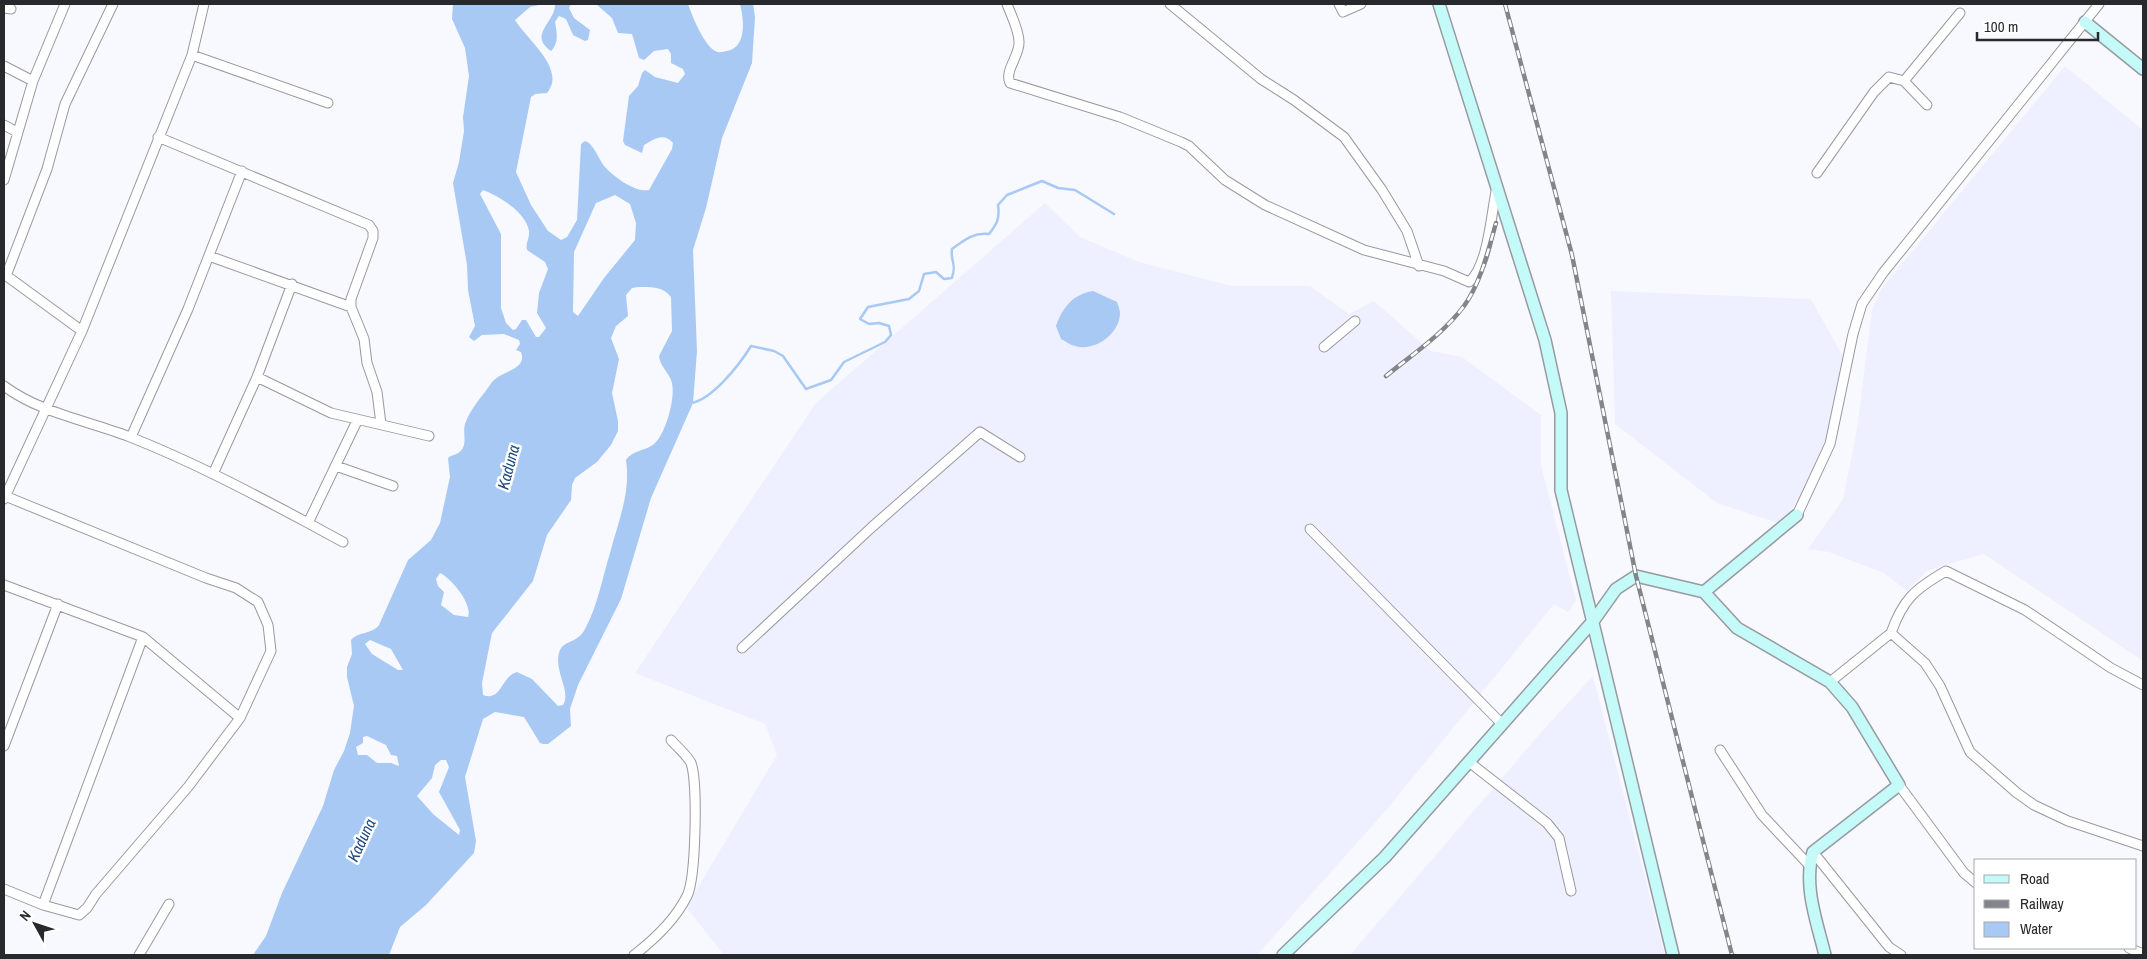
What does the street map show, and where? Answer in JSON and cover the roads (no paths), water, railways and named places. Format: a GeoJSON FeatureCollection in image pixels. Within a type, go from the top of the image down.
{"type":"FeatureCollection","features":[{"type":"Feature","properties":{"kind":"street"},"geometry":{"type":"LineString","coordinates":[[4,180],[33,81],[65,4]]}},
{"type":"Feature","properties":{"kind":"street"},"geometry":{"type":"LineString","coordinates":[[82,330],[5,275],[47,169],[65,104],[113,4]]}},
{"type":"Feature","properties":{"kind":"street"},"geometry":{"type":"LineString","coordinates":[[4,889],[43,905],[79,915],[87,908],[96,894],[188,787],[240,718],[272,651],[268,625],[258,602],[236,588],[4,497],[82,330],[192,54],[204,4]]}},
{"type":"Feature","properties":{"kind":"street"},"geometry":{"type":"LineString","coordinates":[[1007,4],[1020,40],[1018,52],[1008,76],[1010,83],[1120,117],[1181,142],[1189,146],[1225,180],[1265,205],[1364,250],[1418,266],[1444,271],[1469,282],[1475,278],[1489,232],[1497,186]]}},
{"type":"Feature","properties":{"kind":"street"},"geometry":{"type":"LineString","coordinates":[[1170,4],[1261,79],[1294,100],[1344,137],[1382,190],[1407,231],[1418,266]]}},
{"type":"Feature","properties":{"kind":"street"},"geometry":{"type":"LineString","coordinates":[[1339,4],[1343,12],[1361,4]]}},
{"type":"Feature","properties":{"kind":"street"},"geometry":{"type":"LineString","coordinates":[[1439,4],[1545,340],[1561,413],[1561,490],[1594,620],[1673,955]]}},
{"type":"Feature","properties":{"kind":"street"},"geometry":{"type":"LineString","coordinates":[[1704,592],[1797,515],[1830,444],[1853,334],[1862,304],[1883,273],[2099,4]]}},
{"type":"Feature","properties":{"kind":"street"},"geometry":{"type":"LineString","coordinates":[[1904,81],[1960,12]]}},
{"type":"Feature","properties":{"kind":"street"},"geometry":{"type":"LineString","coordinates":[[2085,22],[2143,69]]}},
{"type":"Feature","properties":{"kind":"street"},"geometry":{"type":"LineString","coordinates":[[192,54],[328,103]]}},
{"type":"Feature","properties":{"kind":"street"},"geometry":{"type":"LineString","coordinates":[[4,66],[33,81]]}},
{"type":"Feature","properties":{"kind":"street"},"geometry":{"type":"LineString","coordinates":[[1817,173],[1874,92],[1889,78],[1904,81],[1927,105]]}},
{"type":"Feature","properties":{"kind":"street"},"geometry":{"type":"LineString","coordinates":[[4,125],[17,132]]}},
{"type":"Feature","properties":{"kind":"street"},"geometry":{"type":"LineString","coordinates":[[158,137],[369,225],[373,231],[373,238],[351,299],[351,307],[364,339],[366,363],[377,392],[381,424]]}},
{"type":"Feature","properties":{"kind":"street"},"geometry":{"type":"LineString","coordinates":[[131,438],[188,309],[242,171]]}},
{"type":"Feature","properties":{"kind":"street"},"geometry":{"type":"LineString","coordinates":[[209,256],[292,284],[351,307]]}},
{"type":"Feature","properties":{"kind":"street"},"geometry":{"type":"LineString","coordinates":[[213,474],[257,377],[292,284]]}},
{"type":"Feature","properties":{"kind":"street"},"geometry":{"type":"LineString","coordinates":[[1324,347],[1355,321]]}},
{"type":"Feature","properties":{"kind":"street"},"geometry":{"type":"LineString","coordinates":[[257,377],[319,409],[357,421],[381,424],[428,436]]}},
{"type":"Feature","properties":{"kind":"street"},"geometry":{"type":"LineString","coordinates":[[4,386],[36,405],[131,438],[213,474],[344,542]]}},
{"type":"Feature","properties":{"kind":"street"},"geometry":{"type":"LineString","coordinates":[[308,523],[357,421]]}},
{"type":"Feature","properties":{"kind":"street"},"geometry":{"type":"LineString","coordinates":[[742,648],[879,520],[980,432],[1020,457]]}},
{"type":"Feature","properties":{"kind":"street"},"geometry":{"type":"LineString","coordinates":[[336,466],[393,486]]}},
{"type":"Feature","properties":{"kind":"street"},"geometry":{"type":"LineString","coordinates":[[1310,529],[1502,724]]}},
{"type":"Feature","properties":{"kind":"street"},"geometry":{"type":"LineString","coordinates":[[1830,682],[1891,633],[1899,610],[1923,584],[1946,571],[2025,610],[2110,668],[2143,685]]}},
{"type":"Feature","properties":{"kind":"street"},"geometry":{"type":"LineString","coordinates":[[1283,955],[1385,857],[1594,620],[1616,589],[1636,576],[1704,592],[1737,628],[1758,642],[1802,664],[1830,682],[1852,707],[1899,784],[1964,874],[1974,882]]}},
{"type":"Feature","properties":{"kind":"street"},"geometry":{"type":"LineString","coordinates":[[4,585],[143,637],[240,718]]}},
{"type":"Feature","properties":{"kind":"street"},"geometry":{"type":"LineString","coordinates":[[4,746],[58,604]]}},
{"type":"Feature","properties":{"kind":"street"},"geometry":{"type":"LineString","coordinates":[[1891,633],[1925,663],[1940,686],[1970,752],[2017,793],[2034,805],[2068,821],[2143,846]]}},
{"type":"Feature","properties":{"kind":"street"},"geometry":{"type":"LineString","coordinates":[[43,905],[143,637]]}},
{"type":"Feature","properties":{"kind":"street"},"geometry":{"type":"LineString","coordinates":[[634,955],[661,932],[688,894],[692,869],[695,785],[690,762],[671,740]]}},
{"type":"Feature","properties":{"kind":"street"},"geometry":{"type":"LineString","coordinates":[[1720,750],[1762,815],[1809,865]]}},
{"type":"Feature","properties":{"kind":"street"},"geometry":{"type":"LineString","coordinates":[[1469,762],[1547,823],[1559,838],[1571,891]]}},
{"type":"Feature","properties":{"kind":"street"},"geometry":{"type":"LineString","coordinates":[[1825,955],[1810,890],[1809,865],[1813,852],[1899,784]]}},
{"type":"Feature","properties":{"kind":"street"},"geometry":{"type":"LineString","coordinates":[[1813,852],[1888,947],[1901,955]]}},
{"type":"Feature","properties":{"kind":"street"},"geometry":{"type":"LineString","coordinates":[[138,955],[168,904]]}},
{"type":"Feature","properties":{"kind":"street"},"geometry":{"type":"LineString","coordinates":[[2130,949],[2143,954]]}},
{"type":"Feature","properties":{"kind":"water","name":"Kaduna"},"geometry":{"type":"Polygon","coordinates":[[[453,4],[543,4],[530,7],[515,20],[543,55],[552,74],[552,84],[547,93],[535,94],[531,97],[516,172],[531,205],[548,231],[561,240],[567,237],[577,220],[581,144],[585,141],[589,143],[604,166],[619,179],[637,189],[649,190],[672,149],[673,143],[666,138],[659,138],[644,145],[642,153],[625,145],[623,141],[629,96],[638,86],[642,73],[645,70],[655,77],[678,83],[685,74],[683,69],[671,63],[671,54],[668,49],[654,51],[644,60],[639,58],[632,34],[618,33],[612,18],[596,4],[688,4],[695,23],[707,43],[715,51],[720,52],[733,48],[741,38],[743,24],[740,4],[753,4],[755,17],[752,63],[722,138],[706,208],[693,250],[697,351],[693,403],[651,498],[621,599],[578,685],[570,709],[571,726],[548,744],[543,744],[540,743],[524,717],[495,712],[483,719],[465,777],[476,841],[474,853],[426,905],[400,927],[389,955],[253,955],[266,936],[282,893],[323,806],[334,770],[344,751],[350,733],[354,706],[347,677],[347,667],[352,654],[351,640],[379,625],[408,560],[431,540],[440,523],[450,477],[448,458],[458,453],[463,447],[464,428],[470,413],[494,380],[517,367],[522,358],[521,352],[516,350],[520,344],[519,340],[504,334],[482,335],[474,341],[469,337],[475,326],[453,183],[459,162],[464,131],[463,117],[469,76],[465,48],[452,19],[453,4]],[[483,190],[480,194],[501,234],[501,308],[506,323],[513,330],[516,329],[522,320],[526,320],[536,337],[539,337],[546,328],[537,313],[539,293],[548,269],[545,262],[527,250],[529,231],[523,217],[497,196],[483,190]],[[615,195],[596,203],[574,252],[573,312],[578,316],[604,278],[635,240],[636,223],[630,204],[615,195]],[[647,287],[632,288],[626,295],[628,316],[616,326],[611,338],[619,359],[612,393],[618,421],[618,431],[611,445],[597,462],[575,478],[572,485],[571,500],[547,535],[533,581],[492,633],[482,683],[483,695],[494,695],[512,674],[517,672],[532,679],[558,706],[563,705],[565,693],[558,665],[558,657],[560,650],[565,644],[582,634],[593,611],[623,507],[627,484],[626,460],[632,454],[652,446],[663,431],[673,394],[671,380],[659,356],[672,331],[671,297],[660,289],[647,287]],[[440,573],[436,579],[438,586],[444,592],[441,605],[454,615],[468,617],[467,605],[460,592],[450,580],[440,573]],[[370,640],[365,644],[372,654],[398,670],[403,670],[391,649],[370,640]],[[367,736],[363,737],[363,743],[356,747],[358,755],[367,755],[377,763],[391,763],[399,766],[397,756],[391,755],[386,745],[367,736]],[[441,760],[435,765],[432,778],[417,796],[433,814],[459,835],[460,830],[439,792],[449,767],[446,760],[441,760]]]}},
{"type":"Feature","properties":{"kind":"water"},"geometry":{"type":"Polygon","coordinates":[[[555,4],[571,4],[569,8],[574,18],[590,30],[588,40],[585,41],[573,35],[566,19],[559,16],[555,22],[557,33],[554,48],[551,51],[544,45],[542,33],[551,17],[555,4]]]}},
{"type":"Feature","properties":{"kind":"water"},"geometry":{"type":"Polygon","coordinates":[[[1093,291],[1117,302],[1120,312],[1116,328],[1105,340],[1090,346],[1073,345],[1061,339],[1056,326],[1065,308],[1079,295],[1093,291]]]}},
{"type":"Feature","properties":{"kind":"waterway"},"geometry":{"type":"LineString","coordinates":[[691,403],[708,395],[725,380],[751,346],[774,351],[783,356],[806,389],[831,380],[844,362],[885,342],[891,335],[889,326],[879,323],[869,324],[860,319],[868,307],[909,299],[919,291],[924,274],[936,272],[944,279],[952,278],[954,269],[952,249],[974,235],[989,234],[997,221],[999,214],[998,205],[1007,195],[1042,181],[1058,188],[1075,190],[1114,214]]}},
{"type":"Feature","properties":{"kind":"railway"},"geometry":{"type":"LineString","coordinates":[[1505,4],[1572,255],[1636,576],[1732,955]]}},
{"type":"Feature","properties":{"kind":"railway"},"geometry":{"type":"LineString","coordinates":[[1386,376],[1437,335],[1464,306],[1479,277],[1496,223]]}}]}
